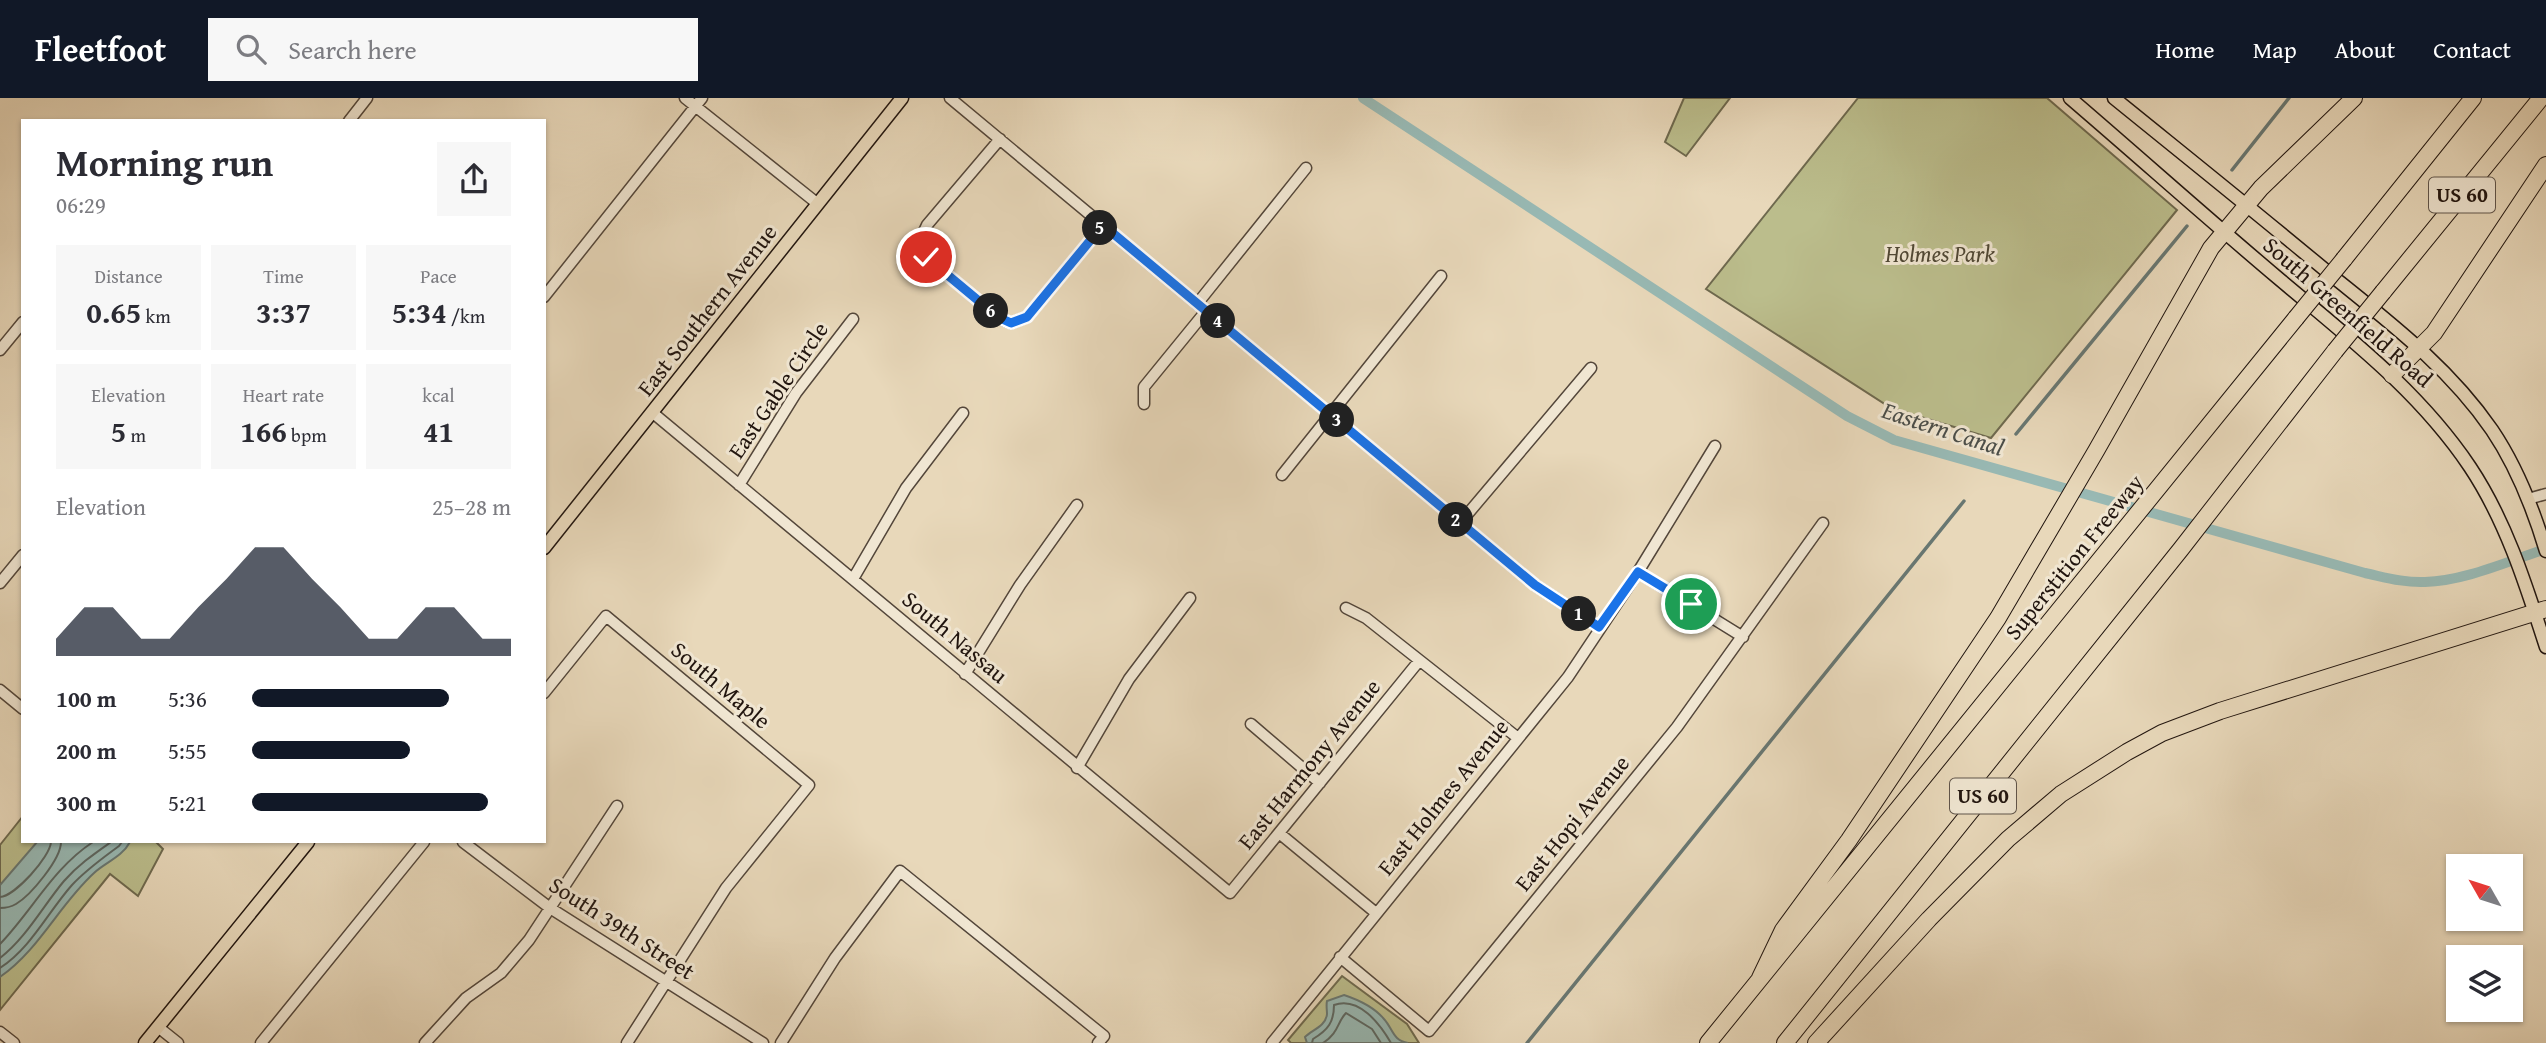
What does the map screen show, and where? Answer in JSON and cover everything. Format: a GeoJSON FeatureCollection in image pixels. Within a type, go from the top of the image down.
{"type":"FeatureCollection","features":[{"type":"Feature","properties":{"kind":"highway"},"geometry":{"type":"LineString","coordinates":[[1760,978],[1783,930],[1921,735],[1998,618],[2211,248],[2261,188],[2354,98]]}},
{"type":"Feature","properties":{"kind":"highway","name":"Superstition Freeway"},"geometry":{"type":"LineString","coordinates":[[1708,1043],[2473,98]]}},
{"type":"Feature","properties":{"kind":"highway","name":"US 60"},"geometry":{"type":"LineString","coordinates":[[1785,1043],[2181,549],[2382,292],[2541,98]]}},
{"type":"Feature","properties":{"kind":"highway"},"geometry":{"type":"LineString","coordinates":[[2392,374],[2434,333],[2546,165]]}},
{"type":"Feature","properties":{"kind":"highway"},"geometry":{"type":"LineString","coordinates":[[1816,1043],[1929,919],[2008,839],[2061,794],[2127,752],[2162,733],[2220,710],[2540,611]]}},
{"type":"Feature","properties":{"kind":"main road","name":"East Southern Avenue"},"geometry":{"type":"LineString","coordinates":[[546,546],[902,98]]}},
{"type":"Feature","properties":{"kind":"main road","name":"South Greenfield Road"},"geometry":{"type":"LineString","coordinates":[[2070,98],[2392,374],[2422,405],[2456,446],[2507,536],[2520,571],[2540,611],[2546,647]]}},
{"type":"Feature","properties":{"kind":"main road","name":"South Greenfield Road"},"geometry":{"type":"LineString","coordinates":[[2114,98],[2420,348],[2456,384],[2492,430],[2528,499],[2546,551]]}},
{"type":"Feature","properties":{"kind":"main road"},"geometry":{"type":"LineString","coordinates":[[145,1043],[307,843]]}},
{"type":"Feature","properties":{"kind":"street"},"geometry":{"type":"LineString","coordinates":[[351,119],[367,98]]}},
{"type":"Feature","properties":{"kind":"street"},"geometry":{"type":"LineString","coordinates":[[685,98],[698,102],[818,204]]}},
{"type":"Feature","properties":{"kind":"street"},"geometry":{"type":"LineString","coordinates":[[950,98],[1535,585],[1599,627]]}},
{"type":"Feature","properties":{"kind":"street"},"geometry":{"type":"LineString","coordinates":[[546,294],[698,102]]}},
{"type":"Feature","properties":{"kind":"street"},"geometry":{"type":"LineString","coordinates":[[1000,139],[928,225],[920,240],[926,257],[998,317],[1011,323],[1027,317],[1103,225]]}},
{"type":"Feature","properties":{"kind":"street"},"geometry":{"type":"LineString","coordinates":[[1144,404],[1144,387],[1306,168]]}},
{"type":"Feature","properties":{"kind":"street"},"geometry":{"type":"LineString","coordinates":[[1282,475],[1441,276]]}},
{"type":"Feature","properties":{"kind":"street","name":"East Gable Circle"},"geometry":{"type":"LineString","coordinates":[[739,485],[796,393],[853,319]]}},
{"type":"Feature","properties":{"kind":"street"},"geometry":{"type":"LineString","coordinates":[[0,350],[21,324]]}},
{"type":"Feature","properties":{"kind":"street"},"geometry":{"type":"LineString","coordinates":[[1460,523],[1591,368]]}},
{"type":"Feature","properties":{"kind":"street","name":"South Nassau"},"geometry":{"type":"LineString","coordinates":[[653,413],[1230,893]]}},
{"type":"Feature","properties":{"kind":"street"},"geometry":{"type":"LineString","coordinates":[[853,579],[906,488],[963,413]]}},
{"type":"Feature","properties":{"kind":"street","name":"East Holmes Avenue"},"geometry":{"type":"LineString","coordinates":[[1272,1043],[1568,677],[1638,572],[1715,446]]}},
{"type":"Feature","properties":{"kind":"street"},"geometry":{"type":"LineString","coordinates":[[2528,499],[2546,494]]}},
{"type":"Feature","properties":{"kind":"street"},"geometry":{"type":"LineString","coordinates":[[965,674],[1020,585],[1077,505]]}},
{"type":"Feature","properties":{"kind":"street","name":"East Hopi Avenue"},"geometry":{"type":"LineString","coordinates":[[1340,957],[1429,1031],[1677,727],[1823,523]]}},
{"type":"Feature","properties":{"kind":"street"},"geometry":{"type":"LineString","coordinates":[[0,583],[21,557]]}},
{"type":"Feature","properties":{"kind":"street"},"geometry":{"type":"LineString","coordinates":[[1638,572],[1743,637]]}},
{"type":"Feature","properties":{"kind":"street"},"geometry":{"type":"LineString","coordinates":[[1077,768],[1129,679],[1190,598]]}},
{"type":"Feature","properties":{"kind":"street"},"geometry":{"type":"LineString","coordinates":[[1346,608],[1366,618],[1518,738]]}},
{"type":"Feature","properties":{"kind":"street","name":"South Maple"},"geometry":{"type":"LineString","coordinates":[[546,691],[606,616],[809,785],[726,888],[665,982]]}},
{"type":"Feature","properties":{"kind":"street","name":"East Harmony Avenue"},"geometry":{"type":"LineString","coordinates":[[1230,893],[1419,661]]}},
{"type":"Feature","properties":{"kind":"street"},"geometry":{"type":"LineString","coordinates":[[0,690],[21,707]]}},
{"type":"Feature","properties":{"kind":"street"},"geometry":{"type":"LineString","coordinates":[[1251,724],[1320,783]]}},
{"type":"Feature","properties":{"kind":"street"},"geometry":{"type":"LineString","coordinates":[[425,1043],[466,998],[501,973],[529,940],[617,806]]}},
{"type":"Feature","properties":{"kind":"street"},"geometry":{"type":"LineString","coordinates":[[1279,832],[1376,913]]}},
{"type":"Feature","properties":{"kind":"street"},"geometry":{"type":"LineString","coordinates":[[261,1043],[423,843]]}},
{"type":"Feature","properties":{"kind":"street","name":"South 39th Street"},"geometry":{"type":"LineString","coordinates":[[464,843],[551,908],[763,1043]]}},
{"type":"Feature","properties":{"kind":"street"},"geometry":{"type":"LineString","coordinates":[[781,1043],[835,958],[900,871],[1101,1040]]}},
{"type":"Feature","properties":{"kind":"street"},"geometry":{"type":"LineString","coordinates":[[627,1043],[665,982]]}},
{"type":"Feature","properties":{"kind":"street"},"geometry":{"type":"LineString","coordinates":[[158,1027],[178,1043]]}},
{"type":"Feature","properties":{"kind":"street"},"geometry":{"type":"LineString","coordinates":[[0,1032],[14,1043]]}},
{"type":"Feature","properties":{"kind":"green space"},"geometry":{"type":"Polygon","coordinates":[[[1684,98],[1730,98],[1686,156],[1665,142],[1684,98]]]}},
{"type":"Feature","properties":{"kind":"green space","name":"Holmes Park"},"geometry":{"type":"Polygon","coordinates":[[[1858,98],[2047,98],[2177,210],[1991,438],[1891,408],[1706,289],[1858,98]]]}},
{"type":"Feature","properties":{"kind":"green space"},"geometry":{"type":"Polygon","coordinates":[[[21,819],[21,843],[157,843],[163,849],[138,896],[110,874],[0,1010],[0,845],[21,819]]]}},
{"type":"Feature","properties":{"kind":"green space"},"geometry":{"type":"Polygon","coordinates":[[[1342,976],[1407,1024],[1419,1043],[1291,1043],[1288,1040],[1342,976]]]}},
{"type":"Feature","properties":{"kind":"water"},"geometry":{"type":"Polygon","coordinates":[[[36,843],[129,843],[123,852],[99,869],[82,886],[38,941],[0,977],[0,885],[36,843]]]}},
{"type":"Feature","properties":{"kind":"water"},"geometry":{"type":"Polygon","coordinates":[[[1344,995],[1376,1011],[1396,1037],[1408,1043],[1307,1043],[1305,1037],[1326,1018],[1327,1001],[1344,995]]]}},
{"type":"Feature","properties":{"kind":"waterway","name":"Eastern Canal"},"geometry":{"type":"LineString","coordinates":[[1363,98],[1847,416],[1894,440],[2365,573],[2402,581],[2425,582],[2455,578],[2546,549]]}},
{"type":"Feature","properties":{"kind":"waterway"},"geometry":{"type":"LineString","coordinates":[[2232,170],[2289,98]]}},
{"type":"Feature","properties":{"kind":"waterway"},"geometry":{"type":"LineString","coordinates":[[2016,434],[2187,226]]}},
{"type":"Feature","properties":{"kind":"waterway"},"geometry":{"type":"LineString","coordinates":[[1527,1043],[1964,501]]}},
{"type":"Feature","properties":{"kind":"route"},"geometry":{"type":"LineString","coordinates":[[926,257],[998,317],[1011,323],[1027,317],[1103,225],[1535,585],[1599,627],[1638,572],[1691,604]]}}]}
